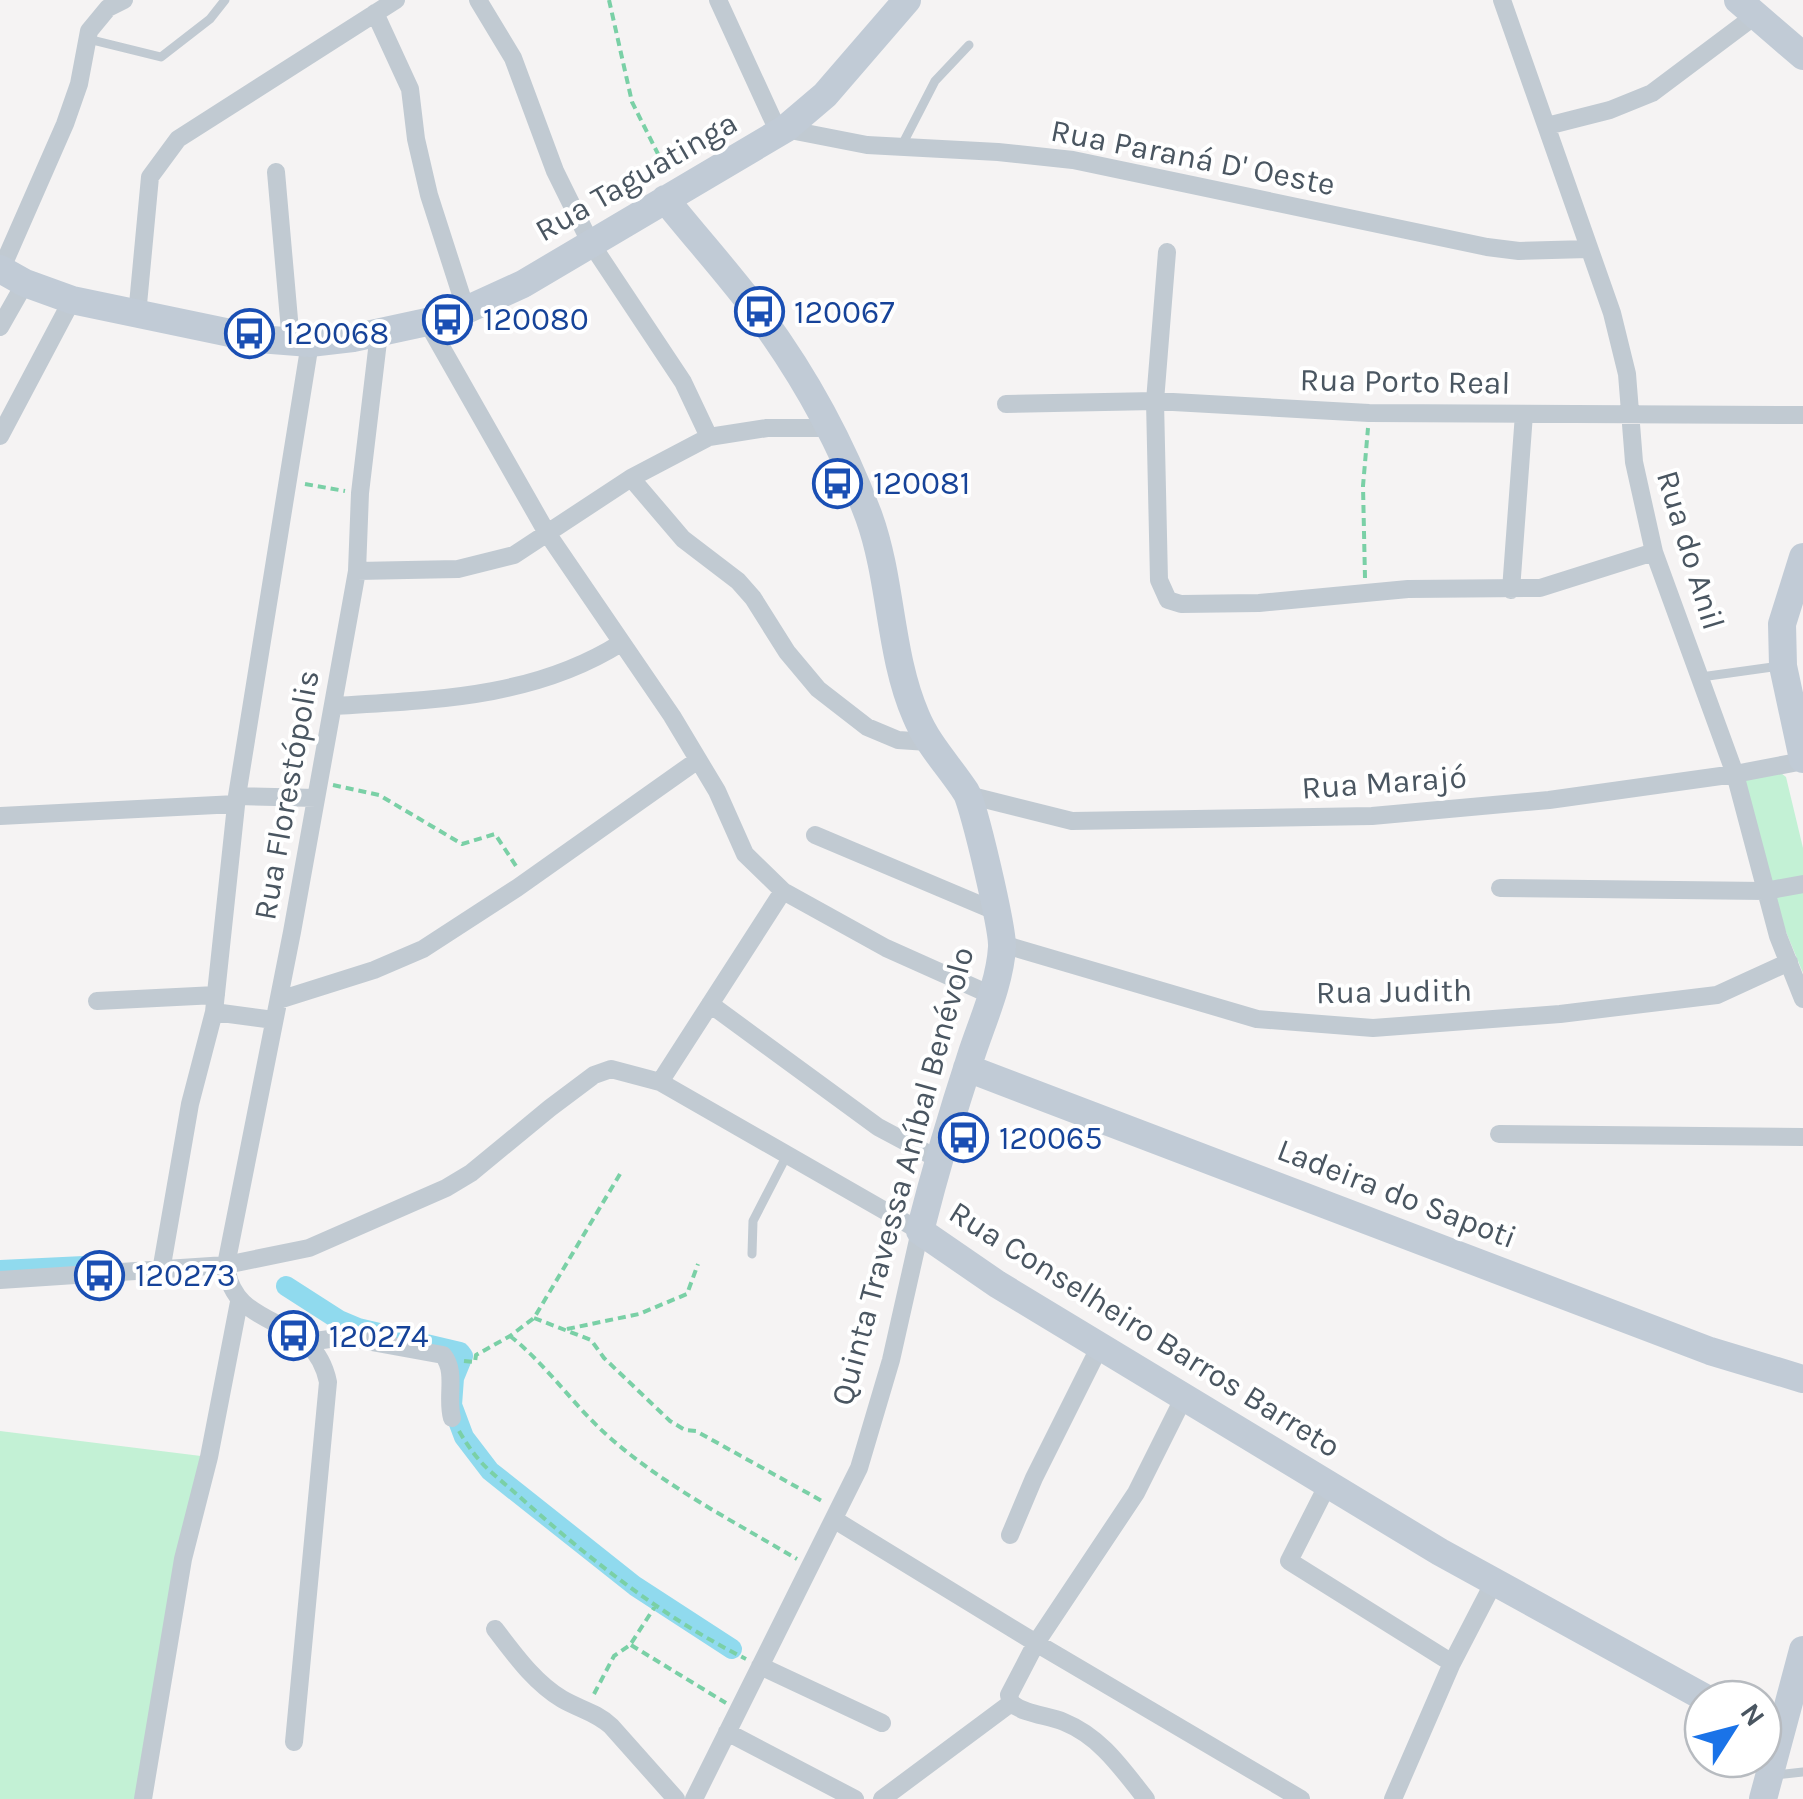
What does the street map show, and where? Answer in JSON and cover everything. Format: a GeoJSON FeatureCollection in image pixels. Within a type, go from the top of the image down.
{"type":"FeatureCollection","features":[{"type":"Feature","properties":{"kind":"street"},"geometry":{"type":"LineString","coordinates":[[0,328],[9,274],[80,84],[88,39],[97,18],[124,0]]}},
{"type":"Feature","properties":{"kind":"street"},"geometry":{"type":"LineString","coordinates":[[137,315],[150,177],[165,152],[396,0]]}},
{"type":"Feature","properties":{"kind":"street"},"geometry":{"type":"LineString","coordinates":[[478,0],[513,58],[555,170],[590,242],[668,358],[709,436]]}},
{"type":"Feature","properties":{"kind":"street"},"geometry":{"type":"LineString","coordinates":[[718,0],[782,131]]}},
{"type":"Feature","properties":{"kind":"street","name":"Rua Taguatinga"},"geometry":{"type":"LineString","coordinates":[[9,274],[72,300],[300,342],[366,335],[427,322],[466,310],[523,284],[782,131],[825,96],[907,0]]}},
{"type":"Feature","properties":{"kind":"street","name":"Rua do Anil"},"geometry":{"type":"LineString","coordinates":[[1502,0],[1612,312],[1627,374],[1634,462],[1654,552],[1735,774],[1766,891],[1803,999]]}},
{"type":"Feature","properties":{"kind":"street"},"geometry":{"type":"LineString","coordinates":[[1547,126],[1610,110],[1652,93],[1747,7],[1803,56]]}},
{"type":"Feature","properties":{"kind":"street"},"geometry":{"type":"LineString","coordinates":[[376,13],[410,89],[428,195],[466,310]]}},
{"type":"Feature","properties":{"kind":"street","name":"Rua Paraná D' Oeste"},"geometry":{"type":"LineString","coordinates":[[782,131],[867,145],[1073,160],[1487,248],[1588,249]]}},
{"type":"Feature","properties":{"kind":"street"},"geometry":{"type":"LineString","coordinates":[[162,1263],[190,1104],[215,1004],[236,800],[287,482],[300,342],[276,172]]}},
{"type":"Feature","properties":{"kind":"street","name":"Quinta Travessa Aníbal Benévolo"},"geometry":{"type":"LineString","coordinates":[[671,195],[787,355],[828,428],[870,519],[884,568],[905,686],[928,742],[968,795],[1002,944],[991,995],[938,1159],[882,1392],[859,1468],[694,1799]]}},
{"type":"Feature","properties":{"kind":"street"},"geometry":{"type":"LineString","coordinates":[[1167,252],[1155,401],[1159,580],[1168,600],[1180,604],[1260,602],[1365,591],[1510,590],[1564,582],[1654,552]]}},
{"type":"Feature","properties":{"kind":"street"},"geometry":{"type":"LineString","coordinates":[[0,436],[72,300]]}},
{"type":"Feature","properties":{"kind":"street"},"geometry":{"type":"LineString","coordinates":[[427,322],[547,532],[698,760],[717,791],[745,854],[763,876],[783,892],[886,948],[991,995]]}},
{"type":"Feature","properties":{"kind":"street","name":"Rua Florestópolis"},"geometry":{"type":"LineString","coordinates":[[226,1265],[357,571],[366,335]]}},
{"type":"Feature","properties":{"kind":"street","name":"Rua Porto Real"},"geometry":{"type":"LineString","coordinates":[[1006,404],[1155,401],[1369,413],[1803,415]]}},
{"type":"Feature","properties":{"kind":"street"},"geometry":{"type":"LineString","coordinates":[[1510,590],[1524,414]]}},
{"type":"Feature","properties":{"kind":"street"},"geometry":{"type":"LineString","coordinates":[[357,571],[458,570],[514,555],[631,478],[709,436],[766,428],[828,428]]}},
{"type":"Feature","properties":{"kind":"street"},"geometry":{"type":"LineString","coordinates":[[631,478],[683,540],[738,581],[818,689],[866,727],[898,740],[928,742]]}},
{"type":"Feature","properties":{"kind":"street"},"geometry":{"type":"LineString","coordinates":[[1803,557],[1797,588],[1782,624],[1782,666],[1803,760]]}},
{"type":"Feature","properties":{"kind":"street"},"geometry":{"type":"LineString","coordinates":[[334,706],[428,701],[509,690],[595,660],[621,643]]}},
{"type":"Feature","properties":{"kind":"street"},"geometry":{"type":"LineString","coordinates":[[279,1000],[374,970],[423,949],[526,882],[698,760]]}},
{"type":"Feature","properties":{"kind":"street","name":"Rua Marajó"},"geometry":{"type":"LineString","coordinates":[[968,795],[1072,821],[1372,816],[1549,800],[1735,774],[1803,760]]}},
{"type":"Feature","properties":{"kind":"street"},"geometry":{"type":"LineString","coordinates":[[0,816],[236,800],[318,790]]}},
{"type":"Feature","properties":{"kind":"street"},"geometry":{"type":"LineString","coordinates":[[815,836],[995,911]]}},
{"type":"Feature","properties":{"kind":"street"},"geometry":{"type":"LineString","coordinates":[[1500,888],[1766,891],[1803,884]]}},
{"type":"Feature","properties":{"kind":"street"},"geometry":{"type":"LineString","coordinates":[[660,1082],[783,892]]}},
{"type":"Feature","properties":{"kind":"street","name":"Rua Judith"},"geometry":{"type":"LineString","coordinates":[[1002,944],[1257,1019],[1373,1028],[1560,1014],[1717,995],[1789,962]]}},
{"type":"Feature","properties":{"kind":"street"},"geometry":{"type":"LineString","coordinates":[[96,1001],[215,1004],[274,1020]]}},
{"type":"Feature","properties":{"kind":"street"},"geometry":{"type":"LineString","coordinates":[[710,1004],[878,1127],[938,1159]]}},
{"type":"Feature","properties":{"kind":"street","name":"Ladeira do Sapoti"},"geometry":{"type":"LineString","coordinates":[[967,1068],[1710,1351],[1803,1378]]}},
{"type":"Feature","properties":{"kind":"street","name":"Rua Conselheiro Barros Barreto"},"geometry":{"type":"LineString","coordinates":[[0,1280],[162,1263],[226,1265],[309,1248],[446,1188],[492,1158],[594,1075],[611,1070],[660,1082],[920,1231],[1100,1346],[1494,1582],[1683,1686]]}},
{"type":"Feature","properties":{"kind":"street"},"geometry":{"type":"LineString","coordinates":[[1499,1134],[1803,1137]]}},
{"type":"Feature","properties":{"kind":"street"},"geometry":{"type":"LineString","coordinates":[[226,1265],[228,1285],[239,1302],[308,1342],[318,1352],[328,1382],[294,1742]]}},
{"type":"Feature","properties":{"kind":"street"},"geometry":{"type":"LineString","coordinates":[[143,1799],[183,1559],[209,1457],[239,1302]]}},
{"type":"Feature","properties":{"kind":"street"},"geometry":{"type":"LineString","coordinates":[[308,1342],[344,1337],[435,1353],[448,1360],[452,1418]]}},
{"type":"Feature","properties":{"kind":"street"},"geometry":{"type":"LineString","coordinates":[[1010,1535],[1100,1346]]}},
{"type":"Feature","properties":{"kind":"street"},"geometry":{"type":"LineString","coordinates":[[882,1799],[1012,1694],[1036,1643],[1136,1492],[1184,1396]]}},
{"type":"Feature","properties":{"kind":"street"},"geometry":{"type":"LineString","coordinates":[[1328,1482],[1288,1561],[1452,1663]]}},
{"type":"Feature","properties":{"kind":"street"},"geometry":{"type":"LineString","coordinates":[[837,1515],[1036,1643],[1301,1799]]}},
{"type":"Feature","properties":{"kind":"street"},"geometry":{"type":"LineString","coordinates":[[1393,1799],[1452,1663],[1494,1582]]}},
{"type":"Feature","properties":{"kind":"street"},"geometry":{"type":"LineString","coordinates":[[495,1630],[545,1687],[611,1726],[676,1799]]}},
{"type":"Feature","properties":{"kind":"street"},"geometry":{"type":"LineString","coordinates":[[1783,1716],[1795,1699],[1803,1650]]}},
{"type":"Feature","properties":{"kind":"street"},"geometry":{"type":"LineString","coordinates":[[760,1666],[882,1723]]}},
{"type":"Feature","properties":{"kind":"street"},"geometry":{"type":"LineString","coordinates":[[1012,1694],[1018,1708],[1065,1722],[1092,1738],[1116,1759],[1146,1799]]}},
{"type":"Feature","properties":{"kind":"street"},"geometry":{"type":"LineString","coordinates":[[728,1732],[856,1799]]}},
{"type":"Feature","properties":{"kind":"lane"},"geometry":{"type":"LineString","coordinates":[[88,39],[160,57],[210,19],[225,0]]}},
{"type":"Feature","properties":{"kind":"lane"},"geometry":{"type":"LineString","coordinates":[[901,147],[935,81],[969,45]]}},
{"type":"Feature","properties":{"kind":"lane"},"geometry":{"type":"LineString","coordinates":[[1700,677],[1782,666]]}},
{"type":"Feature","properties":{"kind":"lane"},"geometry":{"type":"LineString","coordinates":[[752,1254],[753,1222],[787,1155]]}},
{"type":"Feature","properties":{"kind":"lane"},"geometry":{"type":"LineString","coordinates":[[1766,1788],[1803,1772]]}},
{"type":"Feature","properties":{"kind":"path"},"geometry":{"type":"LineString","coordinates":[[609,0],[632,102],[671,195]]}},
{"type":"Feature","properties":{"kind":"path"},"geometry":{"type":"LineString","coordinates":[[1365,591],[1363,486],[1369,413]]}},
{"type":"Feature","properties":{"kind":"path"},"geometry":{"type":"LineString","coordinates":[[287,482],[360,493]]}},
{"type":"Feature","properties":{"kind":"path"},"geometry":{"type":"LineString","coordinates":[[318,790],[379,796],[462,844],[495,834],[526,882]]}},
{"type":"Feature","properties":{"kind":"path"},"geometry":{"type":"LineString","coordinates":[[474,1362],[476,1355],[534,1318],[620,1174]]}},
{"type":"Feature","properties":{"kind":"path"},"geometry":{"type":"LineString","coordinates":[[563,1330],[639,1314],[687,1294],[698,1264]]}},
{"type":"Feature","properties":{"kind":"path"},"geometry":{"type":"LineString","coordinates":[[534,1318],[591,1340],[604,1358],[670,1420],[696,1431],[837,1515]]}},
{"type":"Feature","properties":{"kind":"path"},"geometry":{"type":"LineString","coordinates":[[510,1336],[531,1353],[608,1436],[699,1501],[811,1568]]}},
{"type":"Feature","properties":{"kind":"path"},"geometry":{"type":"LineString","coordinates":[[452,1418],[487,1472],[550,1525],[656,1605],[760,1666]]}},
{"type":"Feature","properties":{"kind":"path"},"geometry":{"type":"LineString","coordinates":[[586,1709],[614,1656],[630,1644],[656,1605]]}},
{"type":"Feature","properties":{"kind":"path"},"geometry":{"type":"LineString","coordinates":[[630,1644],[738,1710]]}},
{"type":"Feature","properties":{"kind":"green space"},"geometry":{"type":"Polygon","coordinates":[[[1781,773],[1786,777],[1803,848],[1803,973],[1784,927],[1744,779],[1781,773]]]}},
{"type":"Feature","properties":{"kind":"green space"},"geometry":{"type":"Polygon","coordinates":[[[0,1431],[209,1457],[143,1799],[0,1799],[0,1431]]]}},
{"type":"Feature","properties":{"kind":"waterway"},"geometry":{"type":"LineString","coordinates":[[0,1270],[105,1265]]}},
{"type":"Feature","properties":{"kind":"waterway"},"geometry":{"type":"LineString","coordinates":[[286,1286],[358,1328],[460,1352],[463,1356],[454,1378],[452,1405],[464,1437],[490,1471],[635,1586],[732,1649]]}},
{"type":"Feature","properties":{"kind":"place","name":"120067"},"geometry":{"type":"Point","coordinates":[759,312]}},
{"type":"Feature","properties":{"kind":"place","name":"120080"},"geometry":{"type":"Point","coordinates":[448,319]}},
{"type":"Feature","properties":{"kind":"place","name":"120068"},"geometry":{"type":"Point","coordinates":[249,333]}},
{"type":"Feature","properties":{"kind":"place","name":"120081"},"geometry":{"type":"Point","coordinates":[838,483]}},
{"type":"Feature","properties":{"kind":"place","name":"120065"},"geometry":{"type":"Point","coordinates":[964,1138]}},
{"type":"Feature","properties":{"kind":"place","name":"120273"},"geometry":{"type":"Point","coordinates":[100,1275]}},
{"type":"Feature","properties":{"kind":"place","name":"120274"},"geometry":{"type":"Point","coordinates":[294,1336]}}]}
